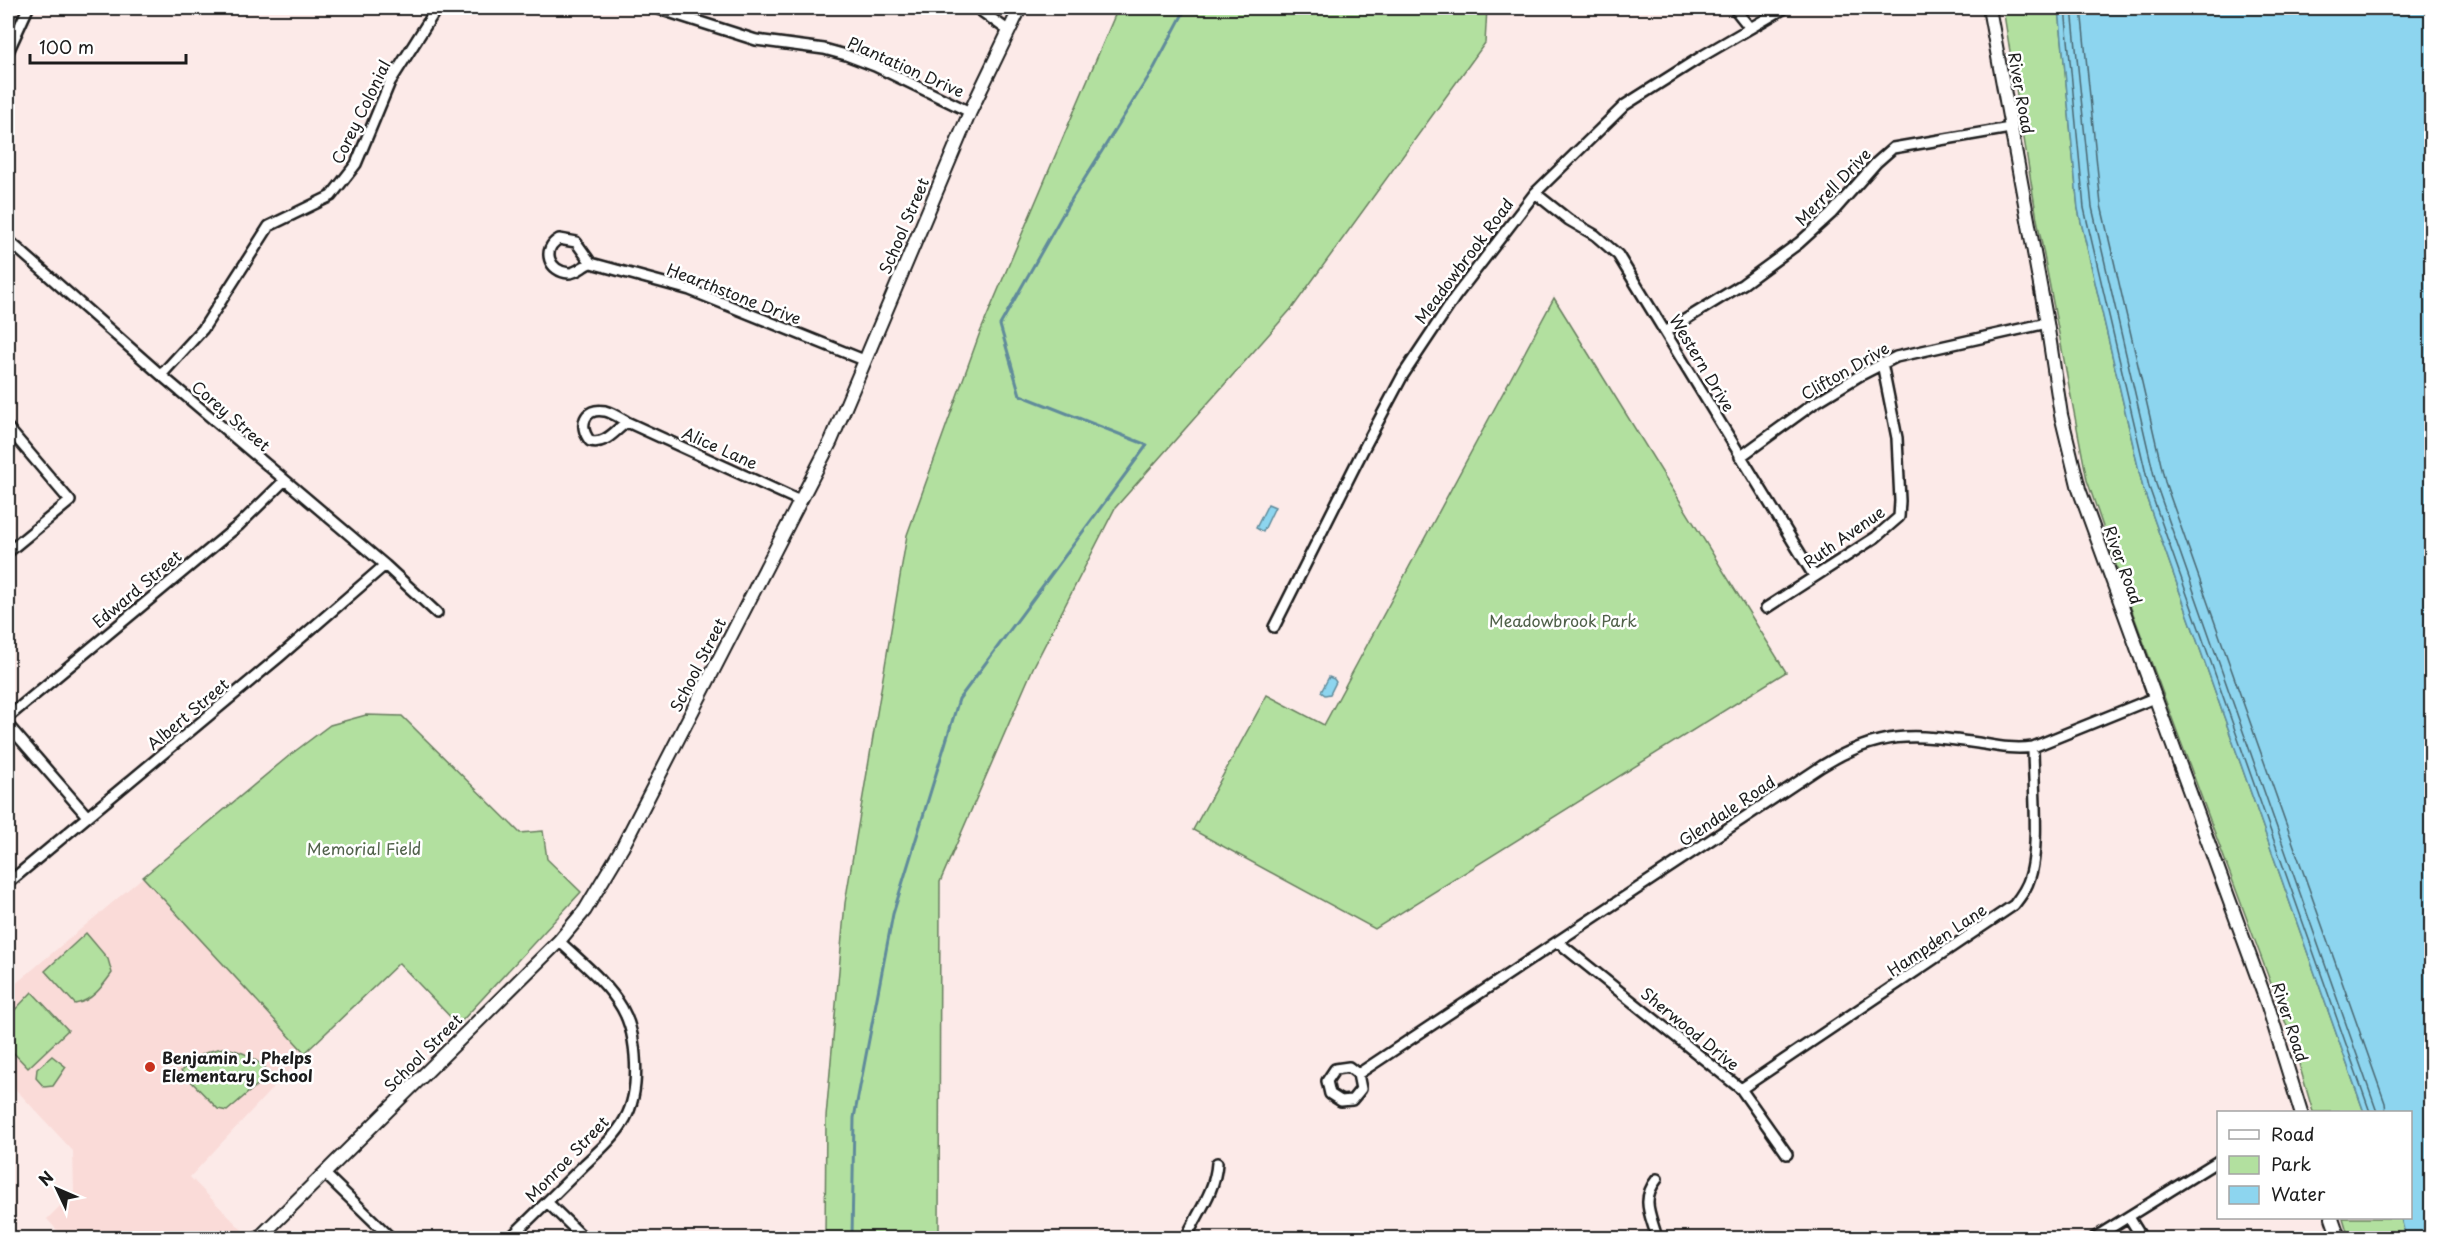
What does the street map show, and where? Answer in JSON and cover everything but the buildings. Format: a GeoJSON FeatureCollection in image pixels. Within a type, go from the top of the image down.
{"type":"FeatureCollection","features":[{"type":"Feature","properties":{"kind":"street"},"geometry":{"type":"LineString","coordinates":[[8,52],[28,8]]}},
{"type":"Feature","properties":{"kind":"street","name":"Corey Colonial"},"geometry":{"type":"LineString","coordinates":[[161,375],[203,329],[269,226],[331,196],[356,164],[390,82],[437,8]]}},
{"type":"Feature","properties":{"kind":"street","name":"Plantation Drive"},"geometry":{"type":"LineString","coordinates":[[656,8],[756,40],[818,48],[846,55],[875,66],[970,112]]}},
{"type":"Feature","properties":{"kind":"street"},"geometry":{"type":"LineString","coordinates":[[977,8],[1009,31]]}},
{"type":"Feature","properties":{"kind":"street","name":"School Street"},"geometry":{"type":"LineString","coordinates":[[260,1239],[559,941],[585,910],[622,848],[831,441],[970,112],[1020,8]]}},
{"type":"Feature","properties":{"kind":"street"},"geometry":{"type":"LineString","coordinates":[[1734,8],[1750,28]]}},
{"type":"Feature","properties":{"kind":"street","name":"Meadowbrook Road"},"geometry":{"type":"LineString","coordinates":[[1274,627],[1403,375],[1455,297],[1535,193],[1624,105],[1785,8]]}},
{"type":"Feature","properties":{"kind":"street","name":"River Road"},"geometry":{"type":"LineString","coordinates":[[1989,8],[2047,323],[2063,426],[2082,500],[2154,698],[2192,792],[2268,1006],[2300,1111]]}},
{"type":"Feature","properties":{"kind":"street","name":"Merrell Drive"},"geometry":{"type":"LineString","coordinates":[[1665,332],[1743,284],[1799,243],[1831,214],[1893,147],[2010,128]]}},
{"type":"Feature","properties":{"kind":"street","name":"Western Drive"},"geometry":{"type":"LineString","coordinates":[[1535,193],[1569,220],[1595,235],[1618,255],[1814,576]]}},
{"type":"Feature","properties":{"kind":"street"},"geometry":{"type":"LineString","coordinates":[[559,239],[571,240],[579,245],[591,262],[576,272],[561,271],[548,258],[549,249],[559,239]]}},
{"type":"Feature","properties":{"kind":"street","name":"Corey Street"},"geometry":{"type":"LineString","coordinates":[[8,240],[161,375],[385,565],[437,613]]}},
{"type":"Feature","properties":{"kind":"street","name":"Hearthstone Drive"},"geometry":{"type":"LineString","coordinates":[[591,262],[690,290],[864,360]]}},
{"type":"Feature","properties":{"kind":"street","name":"Clifton Drive"},"geometry":{"type":"LineString","coordinates":[[1740,457],[1813,404],[1882,363],[1915,352],[1955,346],[2047,323]]}},
{"type":"Feature","properties":{"kind":"street","name":"Ruth Avenue"},"geometry":{"type":"LineString","coordinates":[[1766,608],[1876,537],[1899,517],[1897,438],[1882,363]]}},
{"type":"Feature","properties":{"kind":"street","name":"Alice Lane"},"geometry":{"type":"LineString","coordinates":[[627,422],[606,440],[597,443],[590,441],[583,428],[584,419],[590,412],[613,414],[800,501]]}},
{"type":"Feature","properties":{"kind":"street"},"geometry":{"type":"LineString","coordinates":[[8,428],[70,501],[8,552]]}},
{"type":"Feature","properties":{"kind":"street","name":"Edward Street"},"geometry":{"type":"LineString","coordinates":[[8,717],[239,525],[284,481]]}},
{"type":"Feature","properties":{"kind":"street","name":"Albert Street"},"geometry":{"type":"LineString","coordinates":[[8,883],[279,657],[385,565]]}},
{"type":"Feature","properties":{"kind":"street","name":"Glendale Road"},"geometry":{"type":"LineString","coordinates":[[1358,1074],[1828,762],[1862,745],[1906,736],[2012,748],[2033,747],[2154,698]]}},
{"type":"Feature","properties":{"kind":"street"},"geometry":{"type":"LineString","coordinates":[[8,725],[87,816]]}},
{"type":"Feature","properties":{"kind":"street","name":"Hampden Lane"},"geometry":{"type":"LineString","coordinates":[[1741,1089],[2007,912],[2014,905],[2026,887],[2032,869],[2034,851],[2033,747]]}},
{"type":"Feature","properties":{"kind":"street","name":"Monroe Street"},"geometry":{"type":"LineString","coordinates":[[510,1239],[619,1128],[625,1120],[634,1092],[635,1061],[630,1030],[622,1008],[604,986],[559,941]]}},
{"type":"Feature","properties":{"kind":"street","name":"Sherwood Drive"},"geometry":{"type":"LineString","coordinates":[[1558,942],[1741,1089],[1786,1154]]}},
{"type":"Feature","properties":{"kind":"street"},"geometry":{"type":"LineString","coordinates":[[1186,1239],[1210,1195],[1216,1180],[1217,1162]]}},
{"type":"Feature","properties":{"kind":"street"},"geometry":{"type":"LineString","coordinates":[[2094,1239],[2217,1162]]}},
{"type":"Feature","properties":{"kind":"street"},"geometry":{"type":"LineString","coordinates":[[325,1174],[391,1239]]}},
{"type":"Feature","properties":{"kind":"street"},"geometry":{"type":"LineString","coordinates":[[1657,1179],[1648,1192],[1647,1202],[1658,1239]]}},
{"type":"Feature","properties":{"kind":"street"},"geometry":{"type":"LineString","coordinates":[[547,1202],[584,1239]]}},
{"type":"Feature","properties":{"kind":"street"},"geometry":{"type":"LineString","coordinates":[[2129,1217],[2142,1239]]}},
{"type":"Feature","properties":{"kind":"street"},"geometry":{"type":"LineString","coordinates":[[2332,1219],[2338,1239]]}},
{"type":"Feature","properties":{"kind":"shaded area","name":"Benjamin J. Phelps Elementary School"},"geometry":{"type":"Polygon","coordinates":[[[143,877],[305,1053],[190,1177],[244,1232],[237,1238],[64,1238],[47,1219],[74,1192],[73,1151],[8,1081],[8,990],[143,877]]]}},
{"type":"Feature","properties":{"kind":"green space"},"geometry":{"type":"Polygon","coordinates":[[[1118,8],[1487,8],[1485,43],[1293,307],[1115,508],[1033,668],[940,882],[939,1238],[825,1238],[826,1117],[845,903],[907,535],[979,335],[1118,8]]]}},
{"type":"Feature","properties":{"kind":"green space"},"geometry":{"type":"Polygon","coordinates":[[[2003,8],[2059,8],[2078,209],[2143,488],[2364,1111],[2313,1111],[2292,1040],[2128,600],[2087,480],[2037,219],[2003,8]]]}},
{"type":"Feature","properties":{"kind":"green space","name":"Meadowbrook Park"},"geometry":{"type":"Polygon","coordinates":[[[1554,298],[1786,672],[1375,929],[1193,830],[1267,695],[1324,725],[1554,298]]]}},
{"type":"Feature","properties":{"kind":"green space","name":"Memorial Field"},"geometry":{"type":"Polygon","coordinates":[[[366,715],[402,716],[520,833],[543,831],[547,859],[581,892],[458,1025],[399,963],[305,1053],[143,877],[290,755],[330,725],[366,715]]]}},
{"type":"Feature","properties":{"kind":"green space"},"geometry":{"type":"Polygon","coordinates":[[[86,933],[108,959],[112,973],[92,997],[75,1004],[45,971],[86,933]]]}},
{"type":"Feature","properties":{"kind":"green space"},"geometry":{"type":"Polygon","coordinates":[[[32,992],[68,1030],[28,1068],[8,1047],[8,1017],[32,992]]]}},
{"type":"Feature","properties":{"kind":"green space"},"geometry":{"type":"Polygon","coordinates":[[[223,1048],[249,1056],[260,1063],[270,1074],[227,1111],[218,1109],[181,1071],[200,1056],[223,1048]]]}},
{"type":"Feature","properties":{"kind":"green space"},"geometry":{"type":"Polygon","coordinates":[[[52,1056],[66,1067],[53,1086],[44,1087],[36,1078],[37,1069],[52,1056]]]}},
{"type":"Feature","properties":{"kind":"green space"},"geometry":{"type":"Polygon","coordinates":[[[2343,1219],[2401,1219],[2406,1238],[2349,1238],[2343,1219]]]}},
{"type":"Feature","properties":{"kind":"water"},"geometry":{"type":"Polygon","coordinates":[[[2059,8],[2431,8],[2431,1238],[2406,1238],[2401,1219],[2412,1219],[2412,1111],[2364,1111],[2143,488],[2078,209],[2059,8]]]}},
{"type":"Feature","properties":{"kind":"water"},"geometry":{"type":"Polygon","coordinates":[[[1268,504],[1275,507],[1263,532],[1256,528],[1268,504]]]}},
{"type":"Feature","properties":{"kind":"water"},"geometry":{"type":"Polygon","coordinates":[[[1329,677],[1336,682],[1330,694],[1325,695],[1321,692],[1329,677]]]}},
{"type":"Feature","properties":{"kind":"waterway"},"geometry":{"type":"LineString","coordinates":[[852,1238],[854,1118],[893,914],[959,699],[1147,445],[1020,395],[1000,325],[1068,205],[1154,68],[1186,8]]}},
{"type":"Feature","properties":{"kind":"place","name":"Benjamin J. Phelps Elementary School"},"geometry":{"type":"Point","coordinates":[150,1067]}}]}
